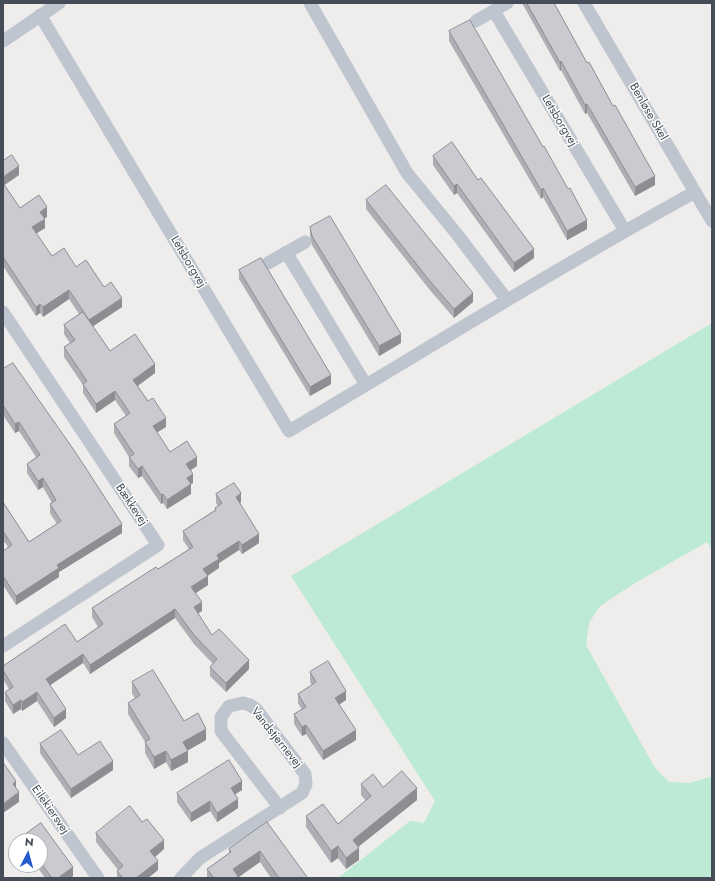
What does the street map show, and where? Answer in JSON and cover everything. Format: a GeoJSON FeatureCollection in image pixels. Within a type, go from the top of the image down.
{"type":"FeatureCollection","features":[{"type":"Feature","properties":{"kind":"street"},"geometry":{"type":"LineString","coordinates":[[3,41],[59,3]]}},
{"type":"Feature","properties":{"kind":"street"},"geometry":{"type":"LineString","coordinates":[[310,3],[407,173],[456,233],[507,300]]}},
{"type":"Feature","properties":{"kind":"street"},"geometry":{"type":"LineString","coordinates":[[476,21],[507,3]]}},
{"type":"Feature","properties":{"kind":"street","name":"Benløse Skel"},"geometry":{"type":"LineString","coordinates":[[584,3],[712,221]]}},
{"type":"Feature","properties":{"kind":"street","name":"Letsborgvej"},"geometry":{"type":"LineString","coordinates":[[494,11],[625,231]]}},
{"type":"Feature","properties":{"kind":"street","name":"Letsborgvej"},"geometry":{"type":"LineString","coordinates":[[40,15],[289,431],[507,300],[695,192]]}},
{"type":"Feature","properties":{"kind":"street"},"geometry":{"type":"LineString","coordinates":[[268,263],[305,242]]}},
{"type":"Feature","properties":{"kind":"street"},"geometry":{"type":"LineString","coordinates":[[286,252],[366,385]]}},
{"type":"Feature","properties":{"kind":"street","name":"Bækkevej"},"geometry":{"type":"LineString","coordinates":[[3,312],[158,544],[3,646]]}},
{"type":"Feature","properties":{"kind":"street","name":"Vandstjernevej"},"geometry":{"type":"LineString","coordinates":[[181,878],[200,858],[280,808],[302,793],[306,784],[305,774],[256,708],[243,703],[230,706],[221,717],[221,731],[280,808]]}},
{"type":"Feature","properties":{"kind":"street","name":"Eilekiersvej"},"geometry":{"type":"LineString","coordinates":[[3,743],[98,878]]}},
{"type":"Feature","properties":{"kind":"green space"},"geometry":{"type":"Polygon","coordinates":[[[712,323],[712,550],[707,542],[635,583],[600,606],[589,623],[586,645],[655,768],[669,782],[690,783],[712,776],[712,878],[338,878],[410,821],[424,823],[435,801],[291,576],[712,323]]]}},
{"type":"Feature","properties":{"kind":"building"},"geometry":{"type":"Polygon","coordinates":[[[527,3],[554,3],[587,63],[589,62],[613,106],[615,105],[655,176],[635,187],[587,104],[585,105],[527,3]]]}},
{"type":"Feature","properties":{"kind":"building"},"geometry":{"type":"Polygon","coordinates":[[[470,20],[568,189],[570,188],[587,220],[567,231],[543,188],[541,190],[449,31],[470,20]]]}},
{"type":"Feature","properties":{"kind":"building"},"geometry":{"type":"Polygon","coordinates":[[[452,142],[478,180],[481,178],[534,249],[514,263],[457,184],[454,186],[433,156],[452,142]]]}},
{"type":"Feature","properties":{"kind":"building"},"geometry":{"type":"Polygon","coordinates":[[[12,155],[19,166],[3,177],[3,161],[12,155]]]}},
{"type":"Feature","properties":{"kind":"building"},"geometry":{"type":"Polygon","coordinates":[[[3,183],[20,208],[39,195],[47,207],[40,212],[45,219],[32,227],[52,256],[64,248],[76,267],[86,260],[104,287],[111,282],[122,298],[89,320],[69,290],[43,307],[40,304],[36,307],[3,257],[3,183]]]}},
{"type":"Feature","properties":{"kind":"building"},"geometry":{"type":"Polygon","coordinates":[[[386,185],[473,293],[454,309],[429,280],[366,200],[386,185]]]}},
{"type":"Feature","properties":{"kind":"building"},"geometry":{"type":"Polygon","coordinates":[[[330,216],[401,334],[379,346],[312,236],[310,227],[330,216]]]}},
{"type":"Feature","properties":{"kind":"building"},"geometry":{"type":"Polygon","coordinates":[[[261,258],[331,375],[310,387],[239,270],[261,258]]]}},
{"type":"Feature","properties":{"kind":"building"},"geometry":{"type":"Polygon","coordinates":[[[83,312],[110,351],[135,334],[155,364],[133,380],[148,401],[153,398],[166,418],[153,426],[170,452],[187,441],[197,457],[186,464],[193,474],[187,478],[191,484],[167,500],[163,494],[161,495],[142,466],[138,469],[129,457],[134,454],[114,424],[130,413],[115,391],[96,404],[83,384],[87,381],[64,347],[75,340],[64,325],[83,312]]]}},
{"type":"Feature","properties":{"kind":"building"},"geometry":{"type":"Polygon","coordinates":[[[13,363],[76,453],[122,524],[57,565],[59,568],[16,596],[3,576],[3,551],[12,545],[3,531],[3,502],[29,542],[61,521],[50,504],[56,500],[43,478],[38,481],[27,464],[40,455],[19,422],[15,424],[3,405],[3,369],[13,363]]]}},
{"type":"Feature","properties":{"kind":"building"},"geometry":{"type":"Polygon","coordinates":[[[234,483],[241,493],[236,497],[259,534],[242,545],[239,541],[217,555],[219,559],[203,569],[208,576],[191,587],[202,602],[194,607],[212,635],[219,629],[249,660],[226,683],[210,667],[217,659],[194,635],[175,609],[90,665],[83,654],[46,679],[66,709],[54,718],[37,692],[22,702],[21,700],[13,705],[5,692],[13,687],[3,670],[3,666],[65,624],[77,642],[103,624],[92,608],[156,567],[158,569],[193,547],[183,531],[216,510],[215,508],[222,503],[216,494],[234,483]]]}},
{"type":"Feature","properties":{"kind":"building"},"geometry":{"type":"Polygon","coordinates":[[[328,661],[346,691],[335,698],[356,730],[323,751],[306,725],[302,727],[294,714],[306,707],[298,694],[316,682],[310,672],[328,661]]]}},
{"type":"Feature","properties":{"kind":"building"},"geometry":{"type":"Polygon","coordinates":[[[153,670],[184,721],[198,713],[206,729],[183,742],[188,751],[171,760],[166,751],[154,757],[145,742],[150,739],[128,703],[140,695],[132,682],[153,670]]]}},
{"type":"Feature","properties":{"kind":"building"},"geometry":{"type":"Polygon","coordinates":[[[61,730],[78,755],[100,741],[113,761],[71,789],[40,744],[61,730]]]}},
{"type":"Feature","properties":{"kind":"building"},"geometry":{"type":"Polygon","coordinates":[[[229,760],[242,781],[231,788],[238,799],[217,813],[210,801],[191,813],[177,793],[229,760]]]}},
{"type":"Feature","properties":{"kind":"building"},"geometry":{"type":"Polygon","coordinates":[[[4,764],[16,781],[13,784],[19,792],[3,804],[3,765],[4,764]]]}},
{"type":"Feature","properties":{"kind":"building"},"geometry":{"type":"Polygon","coordinates":[[[402,771],[417,788],[353,840],[359,848],[346,858],[338,846],[331,851],[306,816],[323,804],[338,824],[371,796],[361,784],[373,774],[383,787],[402,771]]]}},
{"type":"Feature","properties":{"kind":"building"},"geometry":{"type":"Polygon","coordinates":[[[130,806],[142,822],[147,819],[164,840],[150,851],[158,861],[136,878],[123,878],[117,871],[123,866],[96,833],[130,806]]]}},
{"type":"Feature","properties":{"kind":"building"},"geometry":{"type":"Polygon","coordinates":[[[267,822],[307,877],[279,878],[260,851],[233,869],[239,878],[214,878],[207,869],[231,852],[229,849],[267,822]]]}},
{"type":"Feature","properties":{"kind":"building"},"geometry":{"type":"Polygon","coordinates":[[[41,823],[73,867],[58,878],[52,878],[48,873],[48,833],[27,833],[41,823]]]}}]}
